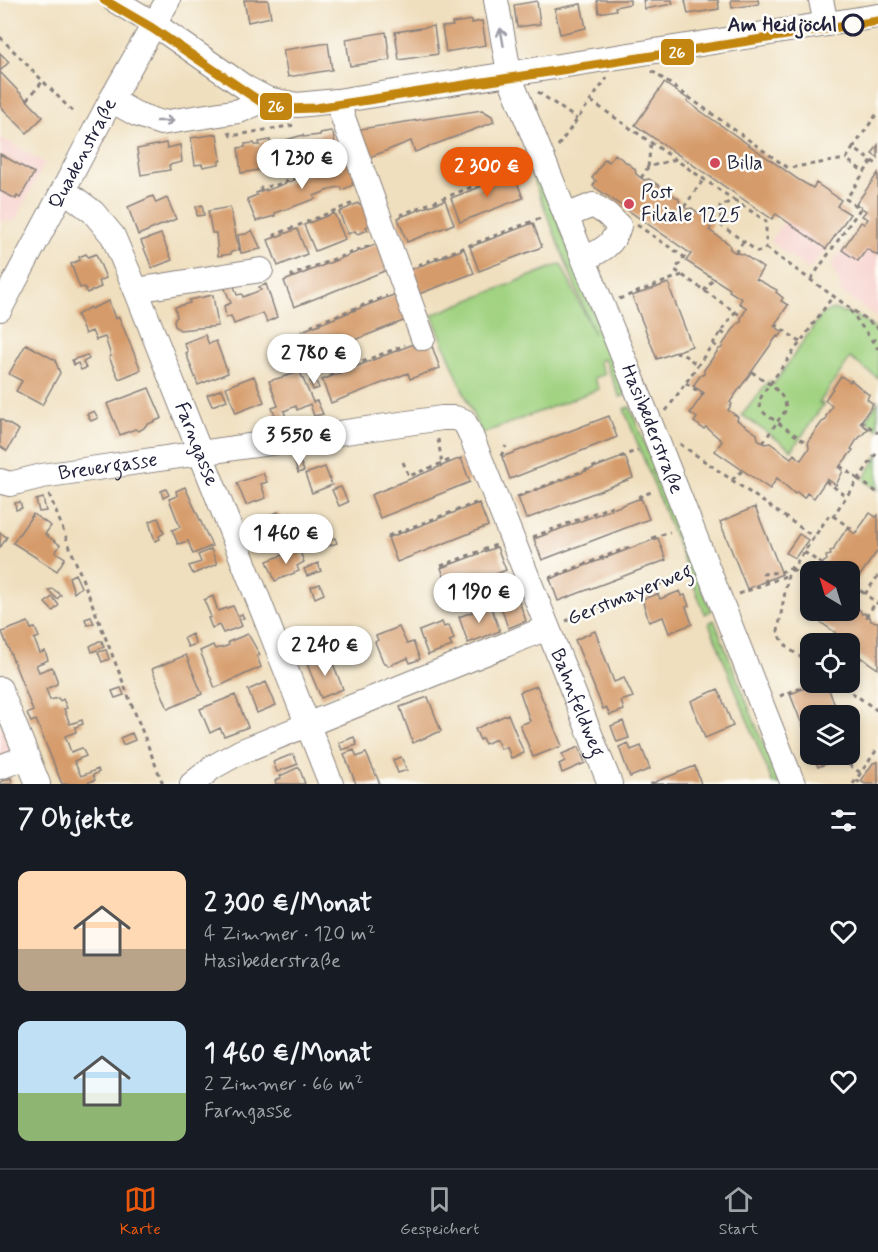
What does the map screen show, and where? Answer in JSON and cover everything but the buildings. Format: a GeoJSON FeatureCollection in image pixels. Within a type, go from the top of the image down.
{"type":"FeatureCollection","features":[{"type":"Feature","properties":{"kind":"street"},"geometry":{"type":"LineString","coordinates":[[114,0],[154,24],[246,88],[267,99],[297,105],[337,101],[878,16]]}},
{"type":"Feature","properties":{"kind":"street","name":"Quadenstraße"},"geometry":{"type":"LineString","coordinates":[[0,308],[111,100],[168,0]]}},
{"type":"Feature","properties":{"kind":"street","name":"Hasibederstraße"},"geometry":{"type":"LineString","coordinates":[[496,0],[508,74],[793,784]]}},
{"type":"Feature","properties":{"kind":"street"},"geometry":{"type":"LineString","coordinates":[[821,0],[826,24]]}},
{"type":"Feature","properties":{"kind":"street"},"geometry":{"type":"LineString","coordinates":[[111,100],[136,114],[161,123],[239,111],[267,99]]}},
{"type":"Feature","properties":{"kind":"street"},"geometry":{"type":"LineString","coordinates":[[337,101],[384,230],[412,272],[410,344]]}},
{"type":"Feature","properties":{"kind":"street","name":"Farngasse"},"geometry":{"type":"LineString","coordinates":[[64,190],[93,212],[113,236],[331,784]]}},
{"type":"Feature","properties":{"kind":"street"},"geometry":{"type":"LineString","coordinates":[[566,216],[592,205],[607,214],[619,226],[615,238],[604,249],[584,259]]}},
{"type":"Feature","properties":{"kind":"street"},"geometry":{"type":"LineString","coordinates":[[136,290],[261,270]]}},
{"type":"Feature","properties":{"kind":"street","name":"Breuergasse"},"geometry":{"type":"LineString","coordinates":[[0,481],[10,484],[42,476],[435,419],[455,418],[464,421]]}},
{"type":"Feature","properties":{"kind":"street","name":"Bahnfeldweg"},"geometry":{"type":"LineString","coordinates":[[464,421],[471,433],[610,784]]}},
{"type":"Feature","properties":{"kind":"street","name":"Gerstmayerweg"},"geometry":{"type":"LineString","coordinates":[[192,784],[213,767],[240,752],[547,628]]}},
{"type":"Feature","properties":{"kind":"street"},"geometry":{"type":"LineString","coordinates":[[0,689],[38,784]]}},
{"type":"Feature","properties":{"kind":"street"},"geometry":{"type":"LineString","coordinates":[[0,767],[27,757]]}},
{"type":"Feature","properties":{"kind":"path"},"geometry":{"type":"LineString","coordinates":[[0,37],[74,113]]}},
{"type":"Feature","properties":{"kind":"path"},"geometry":{"type":"LineString","coordinates":[[557,148],[609,76],[610,58]]}},
{"type":"Feature","properties":{"kind":"path"},"geometry":{"type":"LineString","coordinates":[[651,70],[696,106],[788,168],[846,159],[864,172]]}},
{"type":"Feature","properties":{"kind":"path"},"geometry":{"type":"LineString","coordinates":[[27,100],[43,81]]}},
{"type":"Feature","properties":{"kind":"path"},"geometry":{"type":"LineString","coordinates":[[534,89],[577,120]]}},
{"type":"Feature","properties":{"kind":"path"},"geometry":{"type":"LineString","coordinates":[[591,101],[766,221],[766,248]]}},
{"type":"Feature","properties":{"kind":"path"},"geometry":{"type":"LineString","coordinates":[[846,159],[878,112]]}},
{"type":"Feature","properties":{"kind":"path"},"geometry":{"type":"LineString","coordinates":[[872,121],[878,125]]}},
{"type":"Feature","properties":{"kind":"path"},"geometry":{"type":"LineString","coordinates":[[641,178],[648,167],[651,142]]}},
{"type":"Feature","properties":{"kind":"path"},"geometry":{"type":"LineString","coordinates":[[853,148],[878,165]]}},
{"type":"Feature","properties":{"kind":"path"},"geometry":{"type":"LineString","coordinates":[[293,278],[292,275],[357,251],[405,214],[510,172],[504,153]]}},
{"type":"Feature","properties":{"kind":"path"},"geometry":{"type":"LineString","coordinates":[[261,191],[261,188],[280,185],[357,155]]}},
{"type":"Feature","properties":{"kind":"path"},"geometry":{"type":"LineString","coordinates":[[648,167],[676,159]]}},
{"type":"Feature","properties":{"kind":"path"},"geometry":{"type":"LineString","coordinates":[[811,279],[842,230],[860,209],[846,200],[872,161]]}},
{"type":"Feature","properties":{"kind":"path"},"geometry":{"type":"LineString","coordinates":[[709,182],[712,178]]}},
{"type":"Feature","properties":{"kind":"path"},"geometry":{"type":"LineString","coordinates":[[684,207],[704,179]]}},
{"type":"Feature","properties":{"kind":"path"},"geometry":{"type":"LineString","coordinates":[[710,221],[720,206],[734,200],[737,195]]}},
{"type":"Feature","properties":{"kind":"path"},"geometry":{"type":"LineString","coordinates":[[276,237],[275,235],[372,196]]}},
{"type":"Feature","properties":{"kind":"path"},"geometry":{"type":"LineString","coordinates":[[720,206],[721,225],[758,252],[766,248]]}},
{"type":"Feature","properties":{"kind":"path"},"geometry":{"type":"LineString","coordinates":[[313,327],[312,325],[376,301],[412,272],[437,258],[541,218]]}},
{"type":"Feature","properties":{"kind":"path"},"geometry":{"type":"LineString","coordinates":[[736,253],[744,242]]}},
{"type":"Feature","properties":{"kind":"path"},"geometry":{"type":"LineString","coordinates":[[766,248],[878,328]]}},
{"type":"Feature","properties":{"kind":"path"},"geometry":{"type":"LineString","coordinates":[[688,252],[675,270],[742,316]]}},
{"type":"Feature","properties":{"kind":"path"},"geometry":{"type":"LineString","coordinates":[[602,305],[682,275]]}},
{"type":"Feature","properties":{"kind":"path"},"geometry":{"type":"LineString","coordinates":[[704,291],[713,279]]}},
{"type":"Feature","properties":{"kind":"path"},"geometry":{"type":"LineString","coordinates":[[808,444],[764,413],[760,406],[761,398],[833,296]]}},
{"type":"Feature","properties":{"kind":"path"},"geometry":{"type":"LineString","coordinates":[[847,306],[878,349]]}},
{"type":"Feature","properties":{"kind":"path"},"geometry":{"type":"LineString","coordinates":[[662,416],[735,312]]}},
{"type":"Feature","properties":{"kind":"path"},"geometry":{"type":"LineString","coordinates":[[775,324],[801,342]]}},
{"type":"Feature","properties":{"kind":"path"},"geometry":{"type":"LineString","coordinates":[[721,332],[728,336]]}},
{"type":"Feature","properties":{"kind":"path"},"geometry":{"type":"LineString","coordinates":[[873,342],[878,335]]}},
{"type":"Feature","properties":{"kind":"path"},"geometry":{"type":"LineString","coordinates":[[332,376],[331,374],[410,344]]}},
{"type":"Feature","properties":{"kind":"path"},"geometry":{"type":"LineString","coordinates":[[713,344],[720,349]]}},
{"type":"Feature","properties":{"kind":"path"},"geometry":{"type":"LineString","coordinates":[[675,352],[681,353],[698,364]]}},
{"type":"Feature","properties":{"kind":"path"},"geometry":{"type":"LineString","coordinates":[[752,372],[782,394],[786,404],[786,410],[763,442]]}},
{"type":"Feature","properties":{"kind":"path"},"geometry":{"type":"LineString","coordinates":[[686,382],[703,395]]}},
{"type":"Feature","properties":{"kind":"path"},"geometry":{"type":"LineString","coordinates":[[435,419],[442,464]]}},
{"type":"Feature","properties":{"kind":"path"},"geometry":{"type":"LineString","coordinates":[[861,421],[878,433]]}},
{"type":"Feature","properties":{"kind":"path"},"geometry":{"type":"LineString","coordinates":[[680,444],[814,537]]}},
{"type":"Feature","properties":{"kind":"path"},"geometry":{"type":"LineString","coordinates":[[620,457],[638,450]]}},
{"type":"Feature","properties":{"kind":"path"},"geometry":{"type":"LineString","coordinates":[[833,516],[878,451]]}},
{"type":"Feature","properties":{"kind":"path"},"geometry":{"type":"LineString","coordinates":[[403,462],[409,476],[450,460]]}},
{"type":"Feature","properties":{"kind":"path"},"geometry":{"type":"LineString","coordinates":[[388,536],[601,464]]}},
{"type":"Feature","properties":{"kind":"path"},"geometry":{"type":"LineString","coordinates":[[840,466],[878,493]]}},
{"type":"Feature","properties":{"kind":"path"},"geometry":{"type":"LineString","coordinates":[[732,480],[742,471]]}},
{"type":"Feature","properties":{"kind":"path"},"geometry":{"type":"LineString","coordinates":[[42,476],[164,784]]}},
{"type":"Feature","properties":{"kind":"path"},"geometry":{"type":"LineString","coordinates":[[826,481],[847,496]]}},
{"type":"Feature","properties":{"kind":"path"},"geometry":{"type":"LineString","coordinates":[[638,497],[654,491]]}},
{"type":"Feature","properties":{"kind":"path"},"geometry":{"type":"LineString","coordinates":[[441,566],[615,505]]}},
{"type":"Feature","properties":{"kind":"path"},"geometry":{"type":"LineString","coordinates":[[800,656],[786,646],[778,631],[788,575],[830,513],[856,532]]}},
{"type":"Feature","properties":{"kind":"path"},"geometry":{"type":"LineString","coordinates":[[652,538],[670,532]]}},
{"type":"Feature","properties":{"kind":"path"},"geometry":{"type":"LineString","coordinates":[[531,585],[632,546]]}},
{"type":"Feature","properties":{"kind":"path"},"geometry":{"type":"LineString","coordinates":[[804,552],[818,561]]}},
{"type":"Feature","properties":{"kind":"path","name":"Gerstmayerweg"},"geometry":{"type":"LineString","coordinates":[[547,628],[706,565]]}},
{"type":"Feature","properties":{"kind":"path"},"geometry":{"type":"LineString","coordinates":[[793,568],[800,574]]}},
{"type":"Feature","properties":{"kind":"path"},"geometry":{"type":"LineString","coordinates":[[767,583],[763,574],[793,568]]}},
{"type":"Feature","properties":{"kind":"path"},"geometry":{"type":"LineString","coordinates":[[721,602],[788,575]]}},
{"type":"Feature","properties":{"kind":"path"},"geometry":{"type":"LineString","coordinates":[[865,594],[878,576]]}},
{"type":"Feature","properties":{"kind":"path"},"geometry":{"type":"LineString","coordinates":[[860,590],[877,603],[866,617]]}},
{"type":"Feature","properties":{"kind":"path"},"geometry":{"type":"LineString","coordinates":[[761,703],[800,688]]}},
{"type":"Feature","properties":{"kind":"path"},"geometry":{"type":"LineString","coordinates":[[855,693],[878,711]]}},
{"type":"Feature","properties":{"kind":"path"},"geometry":{"type":"LineString","coordinates":[[853,784],[877,753],[878,748]]}},
{"type":"Feature","properties":{"kind":"path"},"geometry":{"type":"LineString","coordinates":[[849,765],[861,773]]}},
{"type":"Feature","properties":{"kind":"path"},"geometry":{"type":"LineString","coordinates":[[856,780],[862,784]]}},
{"type":"Feature","properties":{"kind":"shaded area"},"geometry":{"type":"Polygon","coordinates":[[[0,137],[45,163],[15,221],[0,221],[0,137]]]}},
{"type":"Feature","properties":{"kind":"shaded area"},"geometry":{"type":"Polygon","coordinates":[[[878,173],[878,318],[839,291],[841,287],[831,265],[861,222],[864,224],[867,220],[862,216],[865,211],[856,204],[878,173]]]}},
{"type":"Feature","properties":{"kind":"shaded area"},"geometry":{"type":"Polygon","coordinates":[[[785,220],[826,249],[809,270],[770,241],[785,220]]]}},
{"type":"Feature","properties":{"kind":"shaded area"},"geometry":{"type":"Polygon","coordinates":[[[0,722],[12,752],[0,758],[0,722]]]}},
{"type":"Feature","properties":{"kind":"green space"},"geometry":{"type":"Polygon","coordinates":[[[530,151],[626,395],[620,397],[604,359],[598,361],[605,374],[594,378],[599,389],[481,434],[432,315],[561,264],[594,334],[523,153],[530,151]]]}},
{"type":"Feature","properties":{"kind":"green space"},"geometry":{"type":"Polygon","coordinates":[[[833,309],[860,318],[878,331],[878,378],[850,358],[819,403],[824,404],[792,450],[742,415],[769,381],[774,384],[822,314],[833,309]]]}},
{"type":"Feature","properties":{"kind":"green space"},"geometry":{"type":"Polygon","coordinates":[[[878,401],[878,430],[866,420],[878,401]]]}},
{"type":"Feature","properties":{"kind":"green space"},"geometry":{"type":"Polygon","coordinates":[[[630,407],[711,611],[705,614],[624,409],[630,407]]]}},
{"type":"Feature","properties":{"kind":"green space"},"geometry":{"type":"Polygon","coordinates":[[[878,455],[878,490],[864,478],[878,455]]]}},
{"type":"Feature","properties":{"kind":"green space"},"geometry":{"type":"Polygon","coordinates":[[[714,620],[779,784],[773,784],[709,623],[714,620]]]}},
{"type":"Feature","properties":{"kind":"transit line","name":"26"},"geometry":{"type":"LineString","coordinates":[[104,0],[152,28],[261,102],[285,109],[316,108],[878,21]]}},
{"type":"Feature","properties":{"kind":"place","name":"Am Heidjöchl"},"geometry":{"type":"Point","coordinates":[853,25]}},
{"type":"Feature","properties":{"kind":"place","name":"Billa"},"geometry":{"type":"Point","coordinates":[715,163]}},
{"type":"Feature","properties":{"kind":"place","name":"Post Filiale 1225"},"geometry":{"type":"Point","coordinates":[629,204]}}]}
